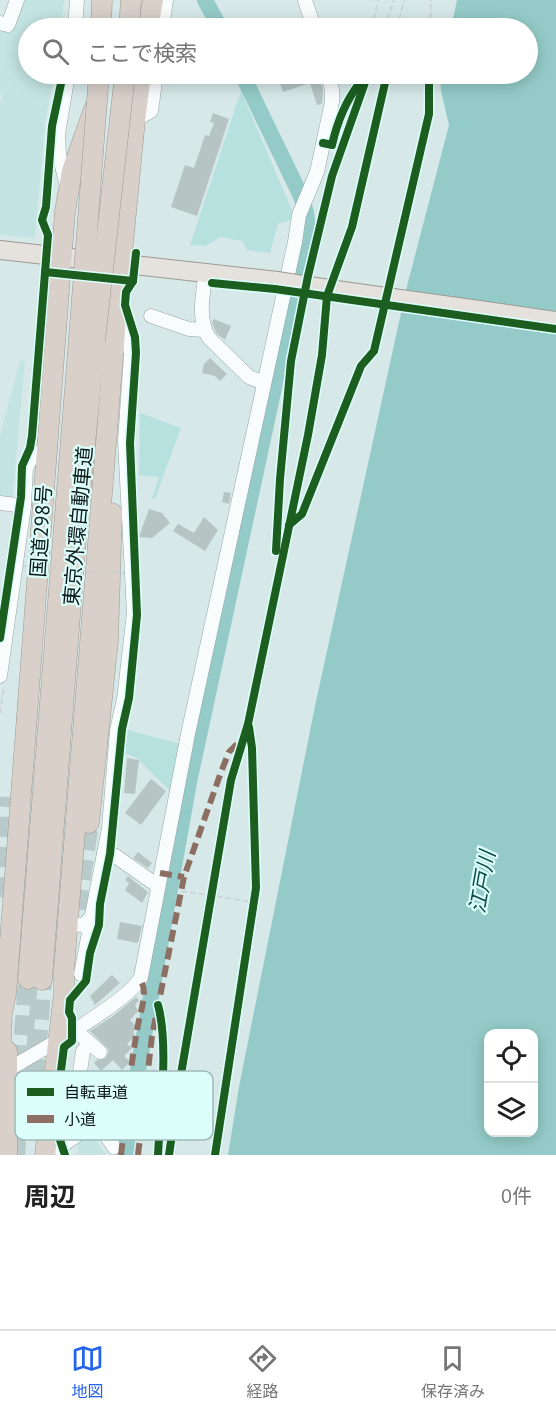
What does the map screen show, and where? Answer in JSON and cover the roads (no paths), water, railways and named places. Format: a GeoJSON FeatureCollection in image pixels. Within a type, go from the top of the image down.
{"type":"FeatureCollection","features":[{"type":"Feature","properties":{"kind":"highway"},"geometry":{"type":"LineString","coordinates":[[101,18],[102,0]]}},
{"type":"Feature","properties":{"kind":"highway"},"geometry":{"type":"LineString","coordinates":[[128,18],[132,0]]}},
{"type":"Feature","properties":{"kind":"highway"},"geometry":{"type":"LineString","coordinates":[[130,18],[132,0]]}},
{"type":"Feature","properties":{"kind":"highway"},"geometry":{"type":"LineString","coordinates":[[153,18],[161,1]]}},
{"type":"Feature","properties":{"kind":"highway","name":"東京外環自動車道"},"geometry":{"type":"LineString","coordinates":[[35,980],[87,339],[99,84]]}},
{"type":"Feature","properties":{"kind":"highway","name":"国道298号"},"geometry":{"type":"LineString","coordinates":[[2,1070],[61,256],[68,193],[80,145],[104,84]]}},
{"type":"Feature","properties":{"kind":"highway","name":"東京外環自動車道"},"geometry":{"type":"LineString","coordinates":[[87,339],[124,84]]}},
{"type":"Feature","properties":{"kind":"highway"},"geometry":{"type":"LineString","coordinates":[[56,1071],[64,993],[72,972],[76,925],[108,411],[140,84]]}},
{"type":"Feature","properties":{"kind":"highway"},"geometry":{"type":"LineString","coordinates":[[89,823],[108,642],[112,512],[108,411]]}},
{"type":"Feature","properties":{"kind":"highway"},"geometry":{"type":"LineString","coordinates":[[9,797],[22,627],[44,499]]}},
{"type":"Feature","properties":{"kind":"highway","name":"国道298号"},"geometry":{"type":"LineString","coordinates":[[6,994],[1,1024],[7,1155]]}},
{"type":"Feature","properties":{"kind":"highway"},"geometry":{"type":"LineString","coordinates":[[53,1071],[61,1037]]}},
{"type":"Feature","properties":{"kind":"highway"},"geometry":{"type":"LineString","coordinates":[[34,1155],[37,1140]]}},
{"type":"Feature","properties":{"kind":"main road"},"geometry":{"type":"LineString","coordinates":[[0,250],[277,281],[305,289],[556,321]]}},
{"type":"Feature","properties":{"kind":"street"},"geometry":{"type":"LineString","coordinates":[[0,23],[8,25],[17,0]]}},
{"type":"Feature","properties":{"kind":"street"},"geometry":{"type":"LineString","coordinates":[[76,18],[77,0]]}},
{"type":"Feature","properties":{"kind":"street"},"geometry":{"type":"LineString","coordinates":[[305,0],[311,18]]}},
{"type":"Feature","properties":{"kind":"street"},"geometry":{"type":"LineString","coordinates":[[161,1],[162,18]]}},
{"type":"Feature","properties":{"kind":"street"},"geometry":{"type":"LineString","coordinates":[[66,84],[59,116],[57,143],[68,193]]}},
{"type":"Feature","properties":{"kind":"street"},"geometry":{"type":"LineString","coordinates":[[135,120],[151,111],[155,84]]}},
{"type":"Feature","properties":{"kind":"street"},"geometry":{"type":"LineString","coordinates":[[2,1070],[103,1011],[140,980],[188,734],[299,215],[317,172],[332,102],[330,84]]}},
{"type":"Feature","properties":{"kind":"street"},"geometry":{"type":"LineString","coordinates":[[206,272],[202,315],[209,338],[249,377],[264,383]]}},
{"type":"Feature","properties":{"kind":"street"},"geometry":{"type":"LineString","coordinates":[[76,925],[92,916],[104,853],[112,798],[117,730],[124,699],[134,613],[125,441],[131,354],[128,334],[117,306]]}},
{"type":"Feature","properties":{"kind":"street"},"geometry":{"type":"LineString","coordinates":[[151,316],[189,329],[205,330]]}},
{"type":"Feature","properties":{"kind":"street"},"geometry":{"type":"LineString","coordinates":[[0,676],[24,507],[27,464],[47,447]]}},
{"type":"Feature","properties":{"kind":"street"},"geometry":{"type":"LineString","coordinates":[[0,503],[24,507]]}},
{"type":"Feature","properties":{"kind":"street"},"geometry":{"type":"LineString","coordinates":[[104,853],[114,855],[158,886]]}},
{"type":"Feature","properties":{"kind":"street"},"geometry":{"type":"LineString","coordinates":[[61,1037],[95,1048],[83,1051],[80,1071]]}},
{"type":"Feature","properties":{"kind":"street"},"geometry":{"type":"LineString","coordinates":[[54,1153],[72,1140]]}},
{"type":"Feature","properties":{"kind":"street"},"geometry":{"type":"LineString","coordinates":[[109,1140],[114,1147]]}},
{"type":"Feature","properties":{"kind":"water","name":"江戸川"},"geometry":{"type":"Polygon","coordinates":[[[457,0],[556,0],[556,1155],[228,1155],[239,1087],[315,706],[406,290],[449,125],[441,84],[538,84],[538,18],[453,18],[457,0]]]}},
{"type":"Feature","properties":{"kind":"waterway"},"geometry":{"type":"LineString","coordinates":[[205,0],[215,18]]}},
{"type":"Feature","properties":{"kind":"waterway"},"geometry":{"type":"LineString","coordinates":[[138,1071],[189,782],[308,230],[306,212],[300,194],[247,84]]}},
{"type":"Feature","properties":{"kind":"waterway"},"geometry":{"type":"LineString","coordinates":[[125,1155],[127,1140]]}},
{"type":"Feature","properties":{"kind":"tunnel"},"geometry":{"type":"LineString","coordinates":[[6,897],[5,856],[9,797]]}},
{"type":"Feature","properties":{"kind":"tunnel"},"geometry":{"type":"LineString","coordinates":[[76,909],[89,823]]}},
{"type":"Feature","properties":{"kind":"tunnel"},"geometry":{"type":"LineString","coordinates":[[21,1071],[28,979]]}},
{"type":"Feature","properties":{"kind":"tunnel"},"geometry":{"type":"LineString","coordinates":[[35,1071],[42,980]]}},
{"type":"Feature","properties":{"kind":"tunnel"},"geometry":{"type":"LineString","coordinates":[[15,1155],[16,1140]]}}]}
